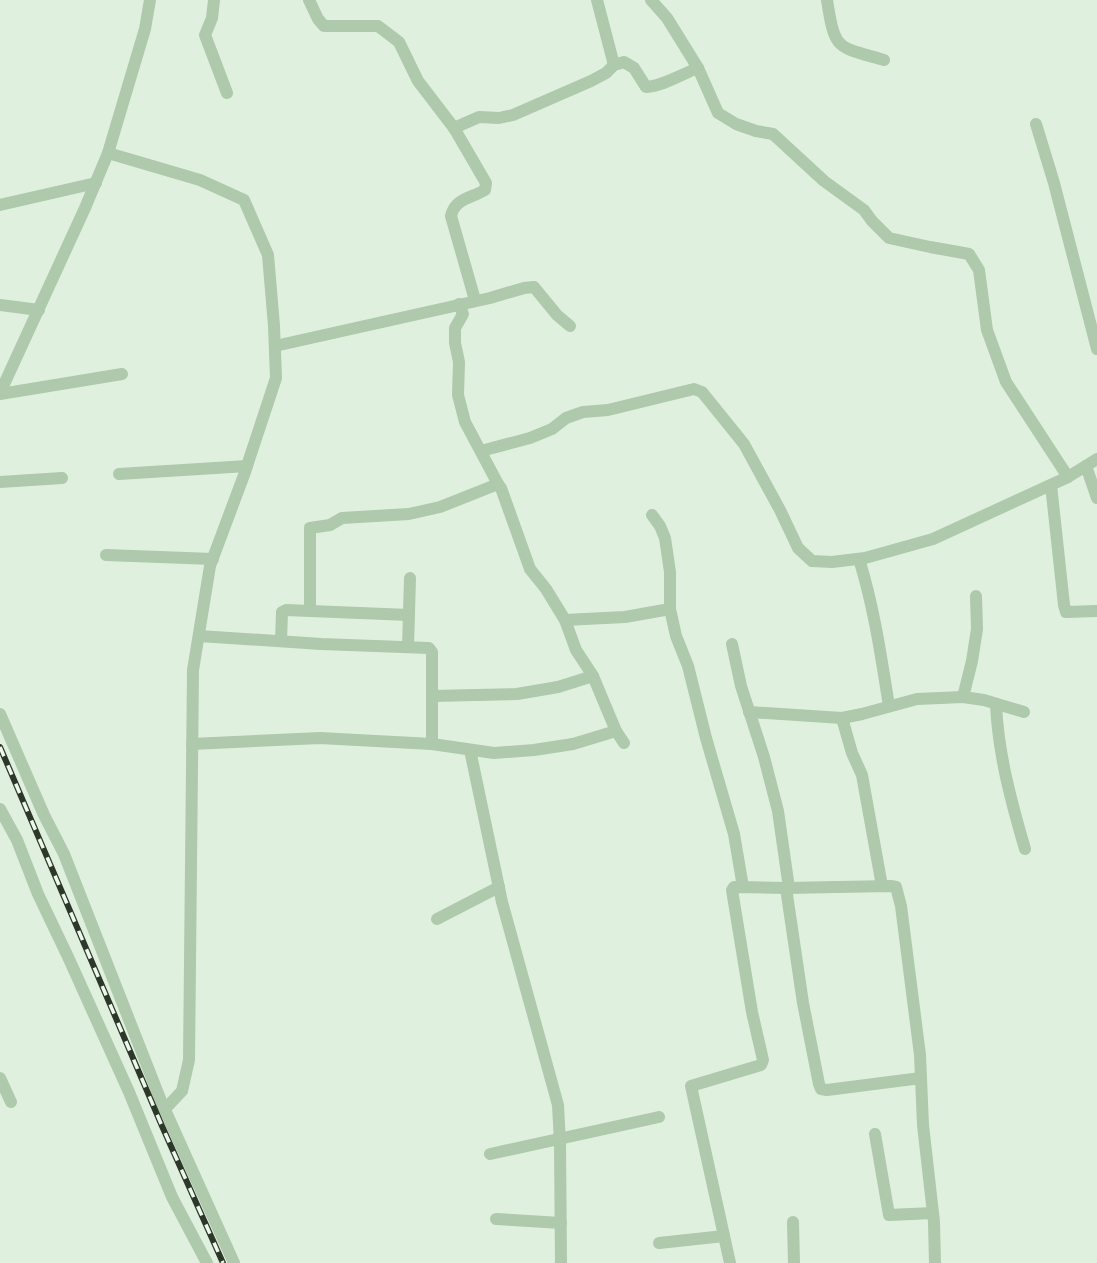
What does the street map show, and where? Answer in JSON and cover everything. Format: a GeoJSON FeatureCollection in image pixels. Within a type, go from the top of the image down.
{"type":"FeatureCollection","features":[{"type":"Feature","properties":{"kind":"street"},"geometry":{"type":"LineString","coordinates":[[0,393],[108,153],[145,29],[150,0]]}},
{"type":"Feature","properties":{"kind":"street"},"geometry":{"type":"LineString","coordinates":[[214,0],[212,18],[205,35],[227,93]]}},
{"type":"Feature","properties":{"kind":"street"},"geometry":{"type":"LineString","coordinates":[[309,0],[324,26],[378,26],[399,42],[425,92],[431,96],[454,128],[486,183],[485,190],[460,200],[453,209],[452,216],[475,300]]}},
{"type":"Feature","properties":{"kind":"street"},"geometry":{"type":"LineString","coordinates":[[597,0],[614,65]]}},
{"type":"Feature","properties":{"kind":"street"},"geometry":{"type":"LineString","coordinates":[[651,0],[667,18],[698,68],[718,113],[736,124],[773,134],[824,181],[864,209],[890,238],[969,254],[979,270],[988,330],[1006,382],[1068,477]]}},
{"type":"Feature","properties":{"kind":"street"},"geometry":{"type":"LineString","coordinates":[[827,0],[832,32],[838,43],[847,49],[884,60]]}},
{"type":"Feature","properties":{"kind":"street"},"geometry":{"type":"LineString","coordinates":[[454,128],[479,117],[499,118],[513,114],[591,81],[614,65],[624,62],[634,68],[646,87],[698,68]]}},
{"type":"Feature","properties":{"kind":"street"},"geometry":{"type":"LineString","coordinates":[[1036,124],[1097,349]]}},
{"type":"Feature","properties":{"kind":"street"},"geometry":{"type":"LineString","coordinates":[[108,153],[200,180],[244,200],[268,255],[275,346],[276,378],[210,566],[193,670],[189,1060],[182,1091],[165,1109]]}},
{"type":"Feature","properties":{"kind":"street"},"geometry":{"type":"LineString","coordinates":[[0,205],[96,183]]}},
{"type":"Feature","properties":{"kind":"street"},"geometry":{"type":"LineString","coordinates":[[275,346],[534,287],[570,326]]}},
{"type":"Feature","properties":{"kind":"street"},"geometry":{"type":"LineString","coordinates":[[459,303],[463,314],[455,328],[455,343],[459,362],[458,395],[465,422],[501,488],[530,569],[565,620],[576,650],[593,676],[616,731],[624,743]]}},
{"type":"Feature","properties":{"kind":"street"},"geometry":{"type":"LineString","coordinates":[[0,304],[39,310]]}},
{"type":"Feature","properties":{"kind":"street"},"geometry":{"type":"LineString","coordinates":[[0,393],[122,374]]}},
{"type":"Feature","properties":{"kind":"street"},"geometry":{"type":"LineString","coordinates":[[481,451],[530,438],[552,429],[566,418],[583,412],[608,410],[694,389],[702,392],[744,444],[798,548],[812,561],[859,559],[933,538],[1068,477],[1092,463],[1097,498]]}},
{"type":"Feature","properties":{"kind":"street"},"geometry":{"type":"LineString","coordinates":[[119,474],[247,466]]}},
{"type":"Feature","properties":{"kind":"street"},"geometry":{"type":"LineString","coordinates":[[0,482],[62,478]]}},
{"type":"Feature","properties":{"kind":"street"},"geometry":{"type":"LineString","coordinates":[[310,611],[310,528],[330,526],[342,518],[409,514],[498,484]]}},
{"type":"Feature","properties":{"kind":"street"},"geometry":{"type":"LineString","coordinates":[[1051,485],[1066,612],[1097,611]]}},
{"type":"Feature","properties":{"kind":"street"},"geometry":{"type":"LineString","coordinates":[[652,515],[665,538],[670,572],[670,609],[676,636],[688,666],[734,834],[743,887]]}},
{"type":"Feature","properties":{"kind":"street"},"geometry":{"type":"LineString","coordinates":[[106,555],[213,559]]}},
{"type":"Feature","properties":{"kind":"street"},"geometry":{"type":"LineString","coordinates":[[859,559],[877,631],[889,706]]}},
{"type":"Feature","properties":{"kind":"street"},"geometry":{"type":"LineString","coordinates":[[408,647],[410,578]]}},
{"type":"Feature","properties":{"kind":"street"},"geometry":{"type":"LineString","coordinates":[[963,697],[977,629],[976,596]]}},
{"type":"Feature","properties":{"kind":"street"},"geometry":{"type":"LineString","coordinates":[[565,620],[625,617],[670,609]]}},
{"type":"Feature","properties":{"kind":"street"},"geometry":{"type":"LineString","coordinates":[[281,642],[282,612],[286,610],[409,615]]}},
{"type":"Feature","properties":{"kind":"street"},"geometry":{"type":"LineString","coordinates":[[199,636],[429,648],[432,652],[432,744]]}},
{"type":"Feature","properties":{"kind":"street"},"geometry":{"type":"LineString","coordinates":[[732,644],[741,686],[778,811],[803,1003],[819,1084],[827,1090],[921,1078]]}},
{"type":"Feature","properties":{"kind":"street"},"geometry":{"type":"LineString","coordinates":[[432,696],[517,694],[558,687],[593,676]]}},
{"type":"Feature","properties":{"kind":"street"},"geometry":{"type":"LineString","coordinates":[[749,712],[842,718],[917,699],[963,697],[1024,712]]}},
{"type":"Feature","properties":{"kind":"street"},"geometry":{"type":"LineString","coordinates":[[996,704],[999,746],[1026,849]]}},
{"type":"Feature","properties":{"kind":"street"},"geometry":{"type":"LineString","coordinates":[[0,714],[64,854],[165,1109],[234,1263]]}},
{"type":"Feature","properties":{"kind":"street"},"geometry":{"type":"LineString","coordinates":[[842,718],[852,753],[862,775],[882,886]]}},
{"type":"Feature","properties":{"kind":"street"},"geometry":{"type":"LineString","coordinates":[[191,744],[320,738],[432,744],[494,753],[573,744],[616,731]]}},
{"type":"Feature","properties":{"kind":"street"},"geometry":{"type":"LineString","coordinates":[[470,750],[499,887],[558,1105],[561,1263]]}},
{"type":"Feature","properties":{"kind":"street"},"geometry":{"type":"LineString","coordinates":[[0,809],[18,840],[38,894],[129,1092],[172,1197],[207,1263]]}},
{"type":"Feature","properties":{"kind":"street"},"geometry":{"type":"LineString","coordinates":[[730,1263],[691,1086],[761,1065],[764,1060],[752,1012],[732,890],[734,887],[882,886],[896,887],[898,890],[918,1042],[935,1263]]}},
{"type":"Feature","properties":{"kind":"street"},"geometry":{"type":"LineString","coordinates":[[437,919],[499,887]]}},
{"type":"Feature","properties":{"kind":"street"},"geometry":{"type":"LineString","coordinates":[[0,1078],[11,1102]]}},
{"type":"Feature","properties":{"kind":"street"},"geometry":{"type":"LineString","coordinates":[[490,1154],[660,1117]]}},
{"type":"Feature","properties":{"kind":"street"},"geometry":{"type":"LineString","coordinates":[[874,1134],[889,1214],[894,1216],[933,1213]]}},
{"type":"Feature","properties":{"kind":"street"},"geometry":{"type":"LineString","coordinates":[[496,1219],[561,1223]]}},
{"type":"Feature","properties":{"kind":"street"},"geometry":{"type":"LineString","coordinates":[[793,1222],[794,1263]]}},
{"type":"Feature","properties":{"kind":"street"},"geometry":{"type":"LineString","coordinates":[[659,1243],[724,1236]]}},
{"type":"Feature","properties":{"kind":"railway"},"geometry":{"type":"LineString","coordinates":[[0,747],[223,1263]]}}]}
